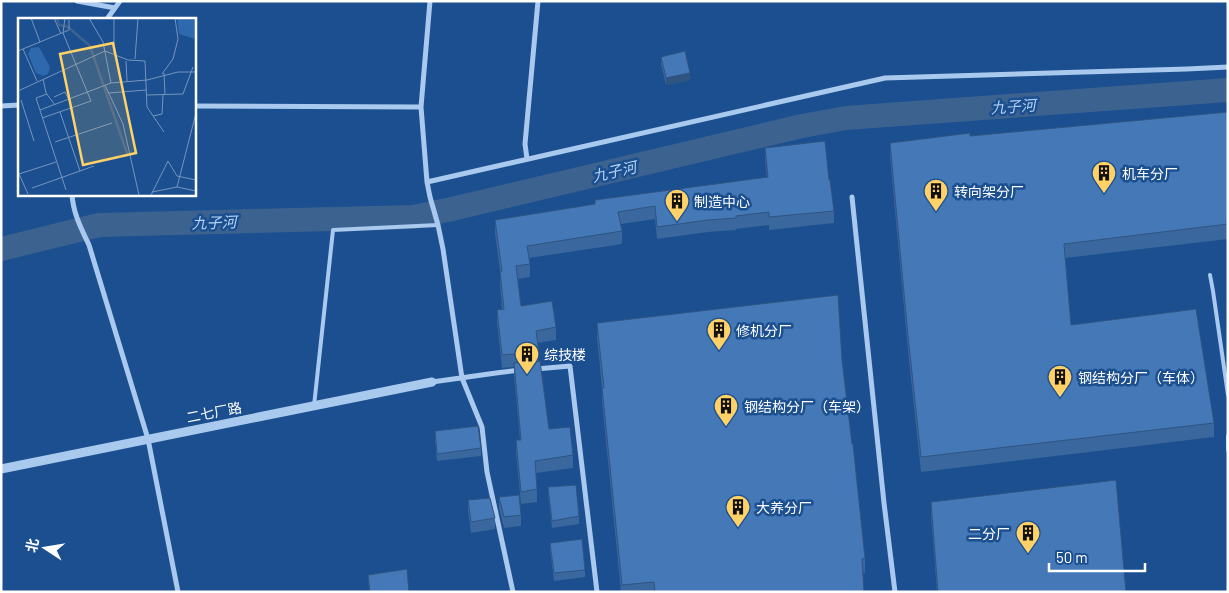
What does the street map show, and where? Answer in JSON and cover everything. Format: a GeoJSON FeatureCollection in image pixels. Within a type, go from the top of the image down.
{"type":"FeatureCollection","features":[{"type":"Feature","properties":{"kind":"street"},"geometry":{"type":"LineString","coordinates":[[77,1],[115,8]]}},
{"type":"Feature","properties":{"kind":"street"},"geometry":{"type":"LineString","coordinates":[[109,18],[120,1]]}},
{"type":"Feature","properties":{"kind":"street"},"geometry":{"type":"LineString","coordinates":[[430,1],[421,108],[430,197],[443,249],[462,378],[482,427],[487,472],[513,592]]}},
{"type":"Feature","properties":{"kind":"street"},"geometry":{"type":"LineString","coordinates":[[527,159],[525,144],[538,1]]}},
{"type":"Feature","properties":{"kind":"street"},"geometry":{"type":"LineString","coordinates":[[428,182],[885,78],[1228,67]]}},
{"type":"Feature","properties":{"kind":"street"},"geometry":{"type":"LineString","coordinates":[[1,106],[18,105]]}},
{"type":"Feature","properties":{"kind":"street"},"geometry":{"type":"LineString","coordinates":[[195,106],[421,108]]}},
{"type":"Feature","properties":{"kind":"street"},"geometry":{"type":"LineString","coordinates":[[72,195],[78,221],[89,245],[148,439],[178,592]]}},
{"type":"Feature","properties":{"kind":"street"},"geometry":{"type":"LineString","coordinates":[[852,197],[895,592]]}},
{"type":"Feature","properties":{"kind":"street"},"geometry":{"type":"LineString","coordinates":[[533,369],[570,366],[597,592]]}},
{"type":"Feature","properties":{"kind":"street"},"geometry":{"type":"LineString","coordinates":[[432,382],[524,370]]}},
{"type":"Feature","properties":{"kind":"street","name":"二七厂路"},"geometry":{"type":"LineString","coordinates":[[1,469],[432,382]]}},
{"type":"Feature","properties":{"kind":"lane"},"geometry":{"type":"LineString","coordinates":[[314,406],[332,230],[438,225]]}},
{"type":"Feature","properties":{"kind":"lane"},"geometry":{"type":"LineString","coordinates":[[1210,275],[1214,291],[1228,395]]}},
{"type":"Feature","properties":{"kind":"lane"},"geometry":{"type":"LineString","coordinates":[[1228,436],[1228,450]]}},
{"type":"Feature","properties":{"kind":"building"},"geometry":{"type":"Polygon","coordinates":[[[685,51],[690,73],[666,78],[661,57],[685,51]]]}},
{"type":"Feature","properties":{"kind":"building"},"geometry":{"type":"Polygon","coordinates":[[[1228,112],[1228,224],[1064,244],[1071,325],[1196,309],[1214,423],[921,457],[890,143],[970,133],[970,136],[1228,112]]]}},
{"type":"Feature","properties":{"kind":"building"},"geometry":{"type":"Polygon","coordinates":[[[825,141],[834,211],[769,217],[769,212],[736,216],[736,218],[657,227],[655,206],[618,212],[622,231],[527,246],[530,264],[516,266],[521,306],[552,301],[556,327],[536,331],[539,352],[502,355],[497,310],[504,309],[500,271],[502,271],[495,220],[595,204],[595,200],[768,177],[765,148],[825,141]]]}},
{"type":"Feature","properties":{"kind":"building"},"geometry":{"type":"Polygon","coordinates":[[[838,295],[842,360],[865,558],[862,559],[864,592],[655,592],[654,582],[622,585],[597,323],[838,295]]]}},
{"type":"Feature","properties":{"kind":"building"},"geometry":{"type":"Polygon","coordinates":[[[540,361],[549,429],[570,427],[573,455],[535,461],[537,489],[521,492],[516,440],[521,440],[514,363],[540,361]]]}},
{"type":"Feature","properties":{"kind":"building"},"geometry":{"type":"Polygon","coordinates":[[[478,426],[481,448],[437,454],[435,431],[478,426]]]}},
{"type":"Feature","properties":{"kind":"building","name":"二分厂"},"geometry":{"type":"Polygon","coordinates":[[[1116,480],[1126,592],[938,592],[931,502],[1116,480]]]}},
{"type":"Feature","properties":{"kind":"building"},"geometry":{"type":"Polygon","coordinates":[[[576,485],[579,516],[552,521],[548,487],[576,485]]]}},
{"type":"Feature","properties":{"kind":"building"},"geometry":{"type":"Polygon","coordinates":[[[519,495],[521,515],[504,517],[499,497],[519,495]]]}},
{"type":"Feature","properties":{"kind":"building"},"geometry":{"type":"Polygon","coordinates":[[[490,498],[495,518],[471,522],[468,500],[490,498]]]}},
{"type":"Feature","properties":{"kind":"building"},"geometry":{"type":"Polygon","coordinates":[[[582,539],[585,570],[554,573],[550,543],[582,539]]]}},
{"type":"Feature","properties":{"kind":"building"},"geometry":{"type":"Polygon","coordinates":[[[407,569],[409,592],[370,592],[368,575],[407,569]]]}},
{"type":"Feature","properties":{"kind":"waterway","name":"九子河"},"geometry":{"type":"LineString","coordinates":[[1,249],[99,225],[413,217],[802,126],[846,118],[1228,90]]}},
{"type":"Feature","properties":{"kind":"place","name":"机车分厂"},"geometry":{"type":"Point","coordinates":[1104,194]}},
{"type":"Feature","properties":{"kind":"place","name":"转向架分厂"},"geometry":{"type":"Point","coordinates":[936,212]}},
{"type":"Feature","properties":{"kind":"place","name":"制造中心"},"geometry":{"type":"Point","coordinates":[677,222]}},
{"type":"Feature","properties":{"kind":"place","name":"修机分厂"},"geometry":{"type":"Point","coordinates":[719,351]}},
{"type":"Feature","properties":{"kind":"place","name":"综技楼"},"geometry":{"type":"Point","coordinates":[527,375]}},
{"type":"Feature","properties":{"kind":"place","name":"钢结构分厂（车体）"},"geometry":{"type":"Point","coordinates":[1060,398]}},
{"type":"Feature","properties":{"kind":"place","name":"钢结构分厂（车架）"},"geometry":{"type":"Point","coordinates":[726,427]}},
{"type":"Feature","properties":{"kind":"place","name":"大养分厂"},"geometry":{"type":"Point","coordinates":[738,528]}},
{"type":"Feature","properties":{"kind":"place","name":"二分厂"},"geometry":{"type":"Point","coordinates":[1028,554]}}]}
